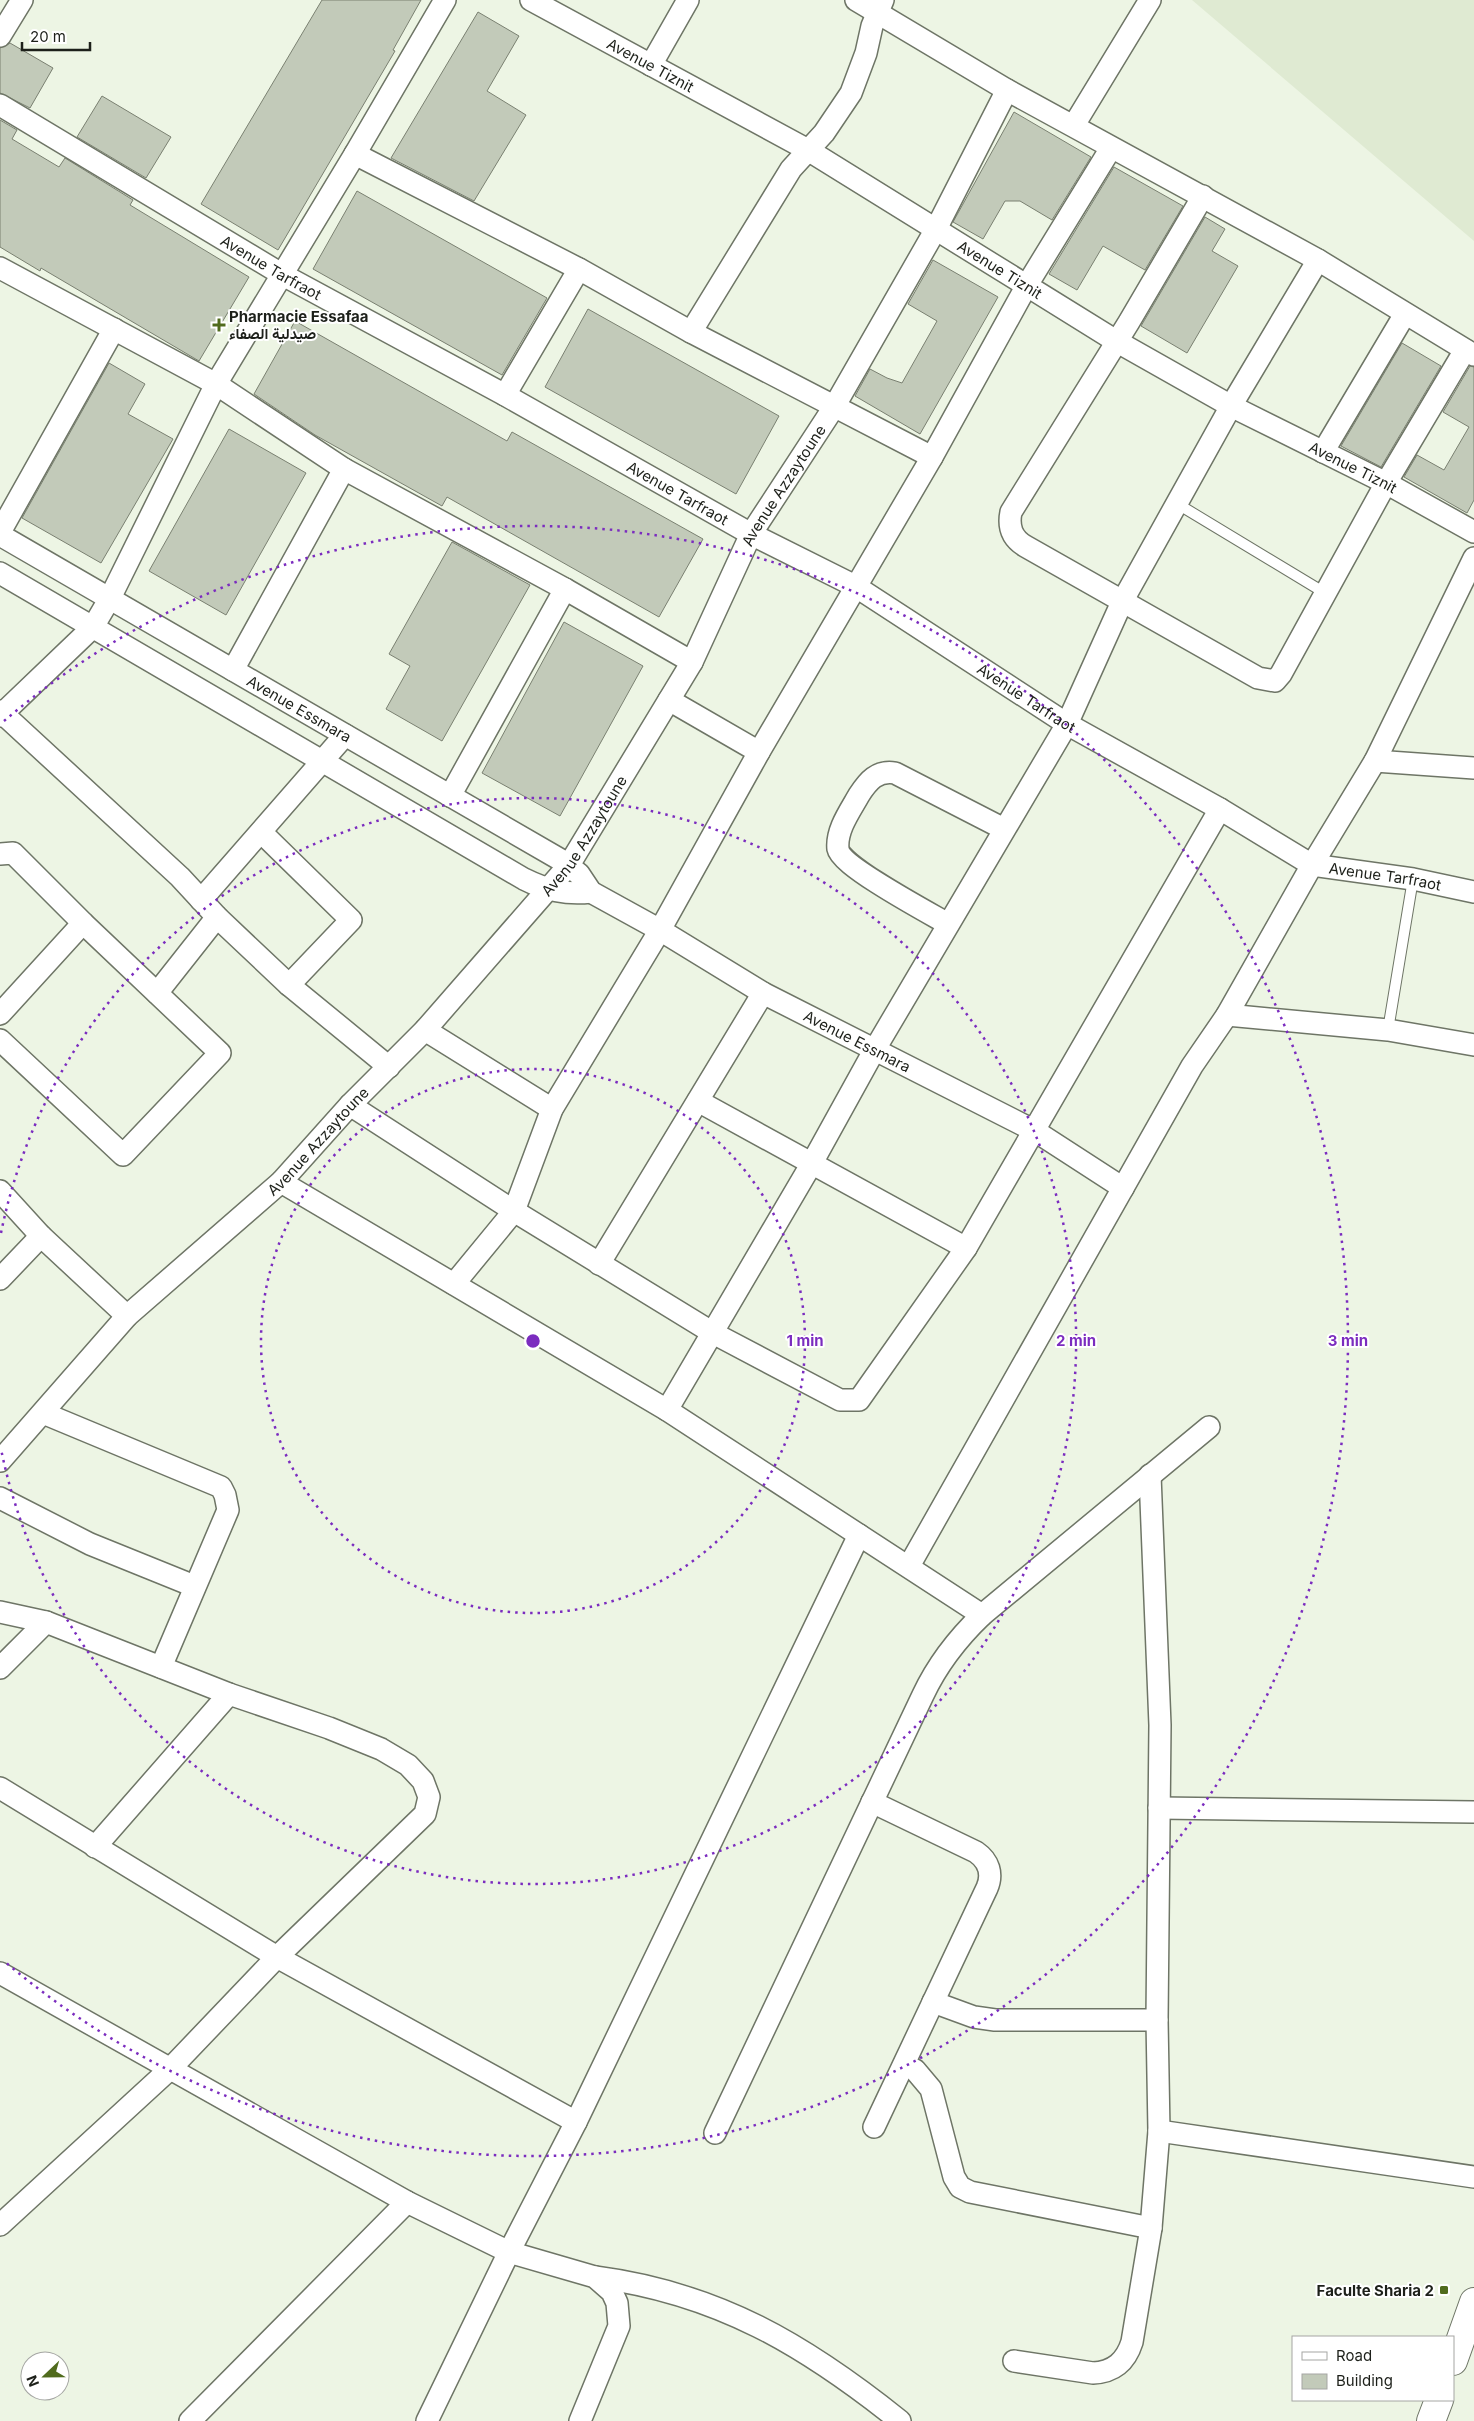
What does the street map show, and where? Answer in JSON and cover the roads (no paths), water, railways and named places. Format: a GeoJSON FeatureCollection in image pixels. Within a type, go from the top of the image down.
{"type":"FeatureCollection","features":[{"type":"Feature","properties":{"kind":"street"},"geometry":{"type":"LineString","coordinates":[[0,36],[21,0]]}},
{"type":"Feature","properties":{"kind":"street"},"geometry":{"type":"LineString","coordinates":[[389,1067],[289,985],[217,917],[180,878],[1,713],[93,627],[110,598],[216,384],[355,154],[444,0]]}},
{"type":"Feature","properties":{"kind":"street","name":"Avenue Tiznit"},"geometry":{"type":"LineString","coordinates":[[531,0],[808,150],[1116,341],[1231,406],[1386,483],[1474,532]]}},
{"type":"Feature","properties":{"kind":"street"},"geometry":{"type":"LineString","coordinates":[[651,65],[688,0]]}},
{"type":"Feature","properties":{"kind":"street"},"geometry":{"type":"LineString","coordinates":[[856,0],[880,6],[1007,90],[1074,125],[1110,148],[1203,196],[1318,260],[1470,352],[1386,483],[1281,674],[1272,682],[1258,678],[1016,540],[1009,522],[1011,512],[1203,196]]}},
{"type":"Feature","properties":{"kind":"street"},"geometry":{"type":"LineString","coordinates":[[1074,125],[1150,0]]}},
{"type":"Feature","properties":{"kind":"street"},"geometry":{"type":"LineString","coordinates":[[691,332],[792,169],[824,133],[851,93],[866,53],[880,6]]}},
{"type":"Feature","properties":{"kind":"street","name":"Avenue Azzaytoune"},"geometry":{"type":"LineString","coordinates":[[0,1461],[127,1316],[281,1182],[350,1105],[425,1030],[569,865],[692,662],[751,534],[834,406],[936,230],[1007,90]]}},
{"type":"Feature","properties":{"kind":"street","name":"Avenue Tarfraot"},"geometry":{"type":"LineString","coordinates":[[0,106],[283,274],[505,395],[751,534],[855,586],[1067,724],[1220,809],[1312,865],[1413,879],[1474,892]]}},
{"type":"Feature","properties":{"kind":"street"},"geometry":{"type":"LineString","coordinates":[[454,1284],[514,1211],[552,1109],[660,930],[759,752],[932,457],[1027,285],[1110,148]]}},
{"type":"Feature","properties":{"kind":"street"},"geometry":{"type":"LineString","coordinates":[[355,154],[579,269],[691,332],[932,457]]}},
{"type":"Feature","properties":{"kind":"street"},"geometry":{"type":"LineString","coordinates":[[667,1410],[812,1163],[875,1049],[1067,724],[1122,602],[1231,406],[1318,260]]}},
{"type":"Feature","properties":{"kind":"street"},"geometry":{"type":"LineString","coordinates":[[505,395],[579,269]]}},
{"type":"Feature","properties":{"kind":"street"},"geometry":{"type":"LineString","coordinates":[[2,273],[114,329],[216,384],[344,469],[565,589],[692,662]]}},
{"type":"Feature","properties":{"kind":"street"},"geometry":{"type":"LineString","coordinates":[[1323,452],[1406,314]]}},
{"type":"Feature","properties":{"kind":"street"},"geometry":{"type":"LineString","coordinates":[[0,534],[114,329]]}},
{"type":"Feature","properties":{"kind":"street"},"geometry":{"type":"LineString","coordinates":[[233,670],[344,469]]}},
{"type":"Feature","properties":{"kind":"street","name":"Avenue Essmara"},"geometry":{"type":"LineString","coordinates":[[0,534],[569,865],[579,874],[591,892],[660,930],[763,993],[1035,1131],[1123,1188]]}},
{"type":"Feature","properties":{"kind":"street"},"geometry":{"type":"LineString","coordinates":[[909,1566],[1192,1066],[1227,1015],[1312,865],[1375,762],[1474,558]]}},
{"type":"Feature","properties":{"kind":"street"},"geometry":{"type":"LineString","coordinates":[[0,573],[524,878],[549,890],[564,893],[591,892]]}},
{"type":"Feature","properties":{"kind":"street"},"geometry":{"type":"LineString","coordinates":[[450,796],[565,589]]}},
{"type":"Feature","properties":{"kind":"street"},"geometry":{"type":"LineString","coordinates":[[669,700],[759,752]]}},
{"type":"Feature","properties":{"kind":"street"},"geometry":{"type":"LineString","coordinates":[[201,900],[345,735]]}},
{"type":"Feature","properties":{"kind":"street"},"geometry":{"type":"LineString","coordinates":[[1375,762],[1474,768]]}},
{"type":"Feature","properties":{"kind":"street"},"geometry":{"type":"LineString","coordinates":[[948,924],[859,871],[840,855],[838,850],[839,835],[851,809],[869,780],[888,772],[895,773],[1004,829]]}},
{"type":"Feature","properties":{"kind":"street"},"geometry":{"type":"LineString","coordinates":[[350,1105],[514,1211],[713,1334],[840,1400],[855,1401],[864,1396],[966,1248],[1220,809]]}},
{"type":"Feature","properties":{"kind":"street"},"geometry":{"type":"LineString","coordinates":[[261,832],[351,920],[289,985]]}},
{"type":"Feature","properties":{"kind":"street"},"geometry":{"type":"LineString","coordinates":[[0,854],[13,853],[83,923],[220,1052],[122,1155],[0,1040]]}},
{"type":"Feature","properties":{"kind":"street"},"geometry":{"type":"LineString","coordinates":[[157,992],[217,917]]}},
{"type":"Feature","properties":{"kind":"street"},"geometry":{"type":"LineString","coordinates":[[0,1014],[83,923]]}},
{"type":"Feature","properties":{"kind":"street"},"geometry":{"type":"LineString","coordinates":[[599,1264],[763,993]]}},
{"type":"Feature","properties":{"kind":"street"},"geometry":{"type":"LineString","coordinates":[[1227,1015],[1388,1030],[1474,1045]]}},
{"type":"Feature","properties":{"kind":"street"},"geometry":{"type":"LineString","coordinates":[[425,1030],[552,1109]]}},
{"type":"Feature","properties":{"kind":"street"},"geometry":{"type":"LineString","coordinates":[[698,1101],[966,1248]]}},
{"type":"Feature","properties":{"kind":"street"},"geometry":{"type":"LineString","coordinates":[[281,1182],[667,1410],[982,1615]]}},
{"type":"Feature","properties":{"kind":"street"},"geometry":{"type":"LineString","coordinates":[[0,1191],[41,1236],[127,1316]]}},
{"type":"Feature","properties":{"kind":"street"},"geometry":{"type":"LineString","coordinates":[[0,1280],[41,1236]]}},
{"type":"Feature","properties":{"kind":"street"},"geometry":{"type":"LineString","coordinates":[[43,1413],[220,1487],[225,1495],[228,1510],[161,1667]]}},
{"type":"Feature","properties":{"kind":"street"},"geometry":{"type":"LineString","coordinates":[[715,2133],[937,1668],[956,1640],[982,1615],[1209,1427]]}},
{"type":"Feature","properties":{"kind":"street"},"geometry":{"type":"LineString","coordinates":[[1014,2361],[1093,2373],[1102,2373],[1119,2365],[1125,2358],[1132,2342],[1151,2228],[1159,2131],[1157,2020],[1159,1808],[1158,1641],[1150,1475]]}},
{"type":"Feature","properties":{"kind":"street"},"geometry":{"type":"LineString","coordinates":[[0,1498],[90,1544],[194,1586]]}},
{"type":"Feature","properties":{"kind":"street"},"geometry":{"type":"LineString","coordinates":[[427,2421],[509,2252],[576,2122],[859,1535]]}},
{"type":"Feature","properties":{"kind":"street"},"geometry":{"type":"LineString","coordinates":[[0,1612],[46,1622],[229,1694],[329,1728],[381,1749],[408,1766],[423,1781],[429,1797],[425,1814],[277,1957],[170,2069],[0,2225]]}},
{"type":"Feature","properties":{"kind":"street"},"geometry":{"type":"LineString","coordinates":[[0,1668],[46,1622]]}},
{"type":"Feature","properties":{"kind":"street"},"geometry":{"type":"LineString","coordinates":[[95,1847],[229,1694]]}},
{"type":"Feature","properties":{"kind":"street"},"geometry":{"type":"LineString","coordinates":[[0,1788],[277,1957],[576,2122]]}},
{"type":"Feature","properties":{"kind":"street"},"geometry":{"type":"LineString","coordinates":[[872,1802],[976,1852],[982,1856],[990,1870],[987,1888],[874,2127]]}},
{"type":"Feature","properties":{"kind":"street"},"geometry":{"type":"LineString","coordinates":[[1159,1808],[1474,1812]]}},
{"type":"Feature","properties":{"kind":"street"},"geometry":{"type":"LineString","coordinates":[[0,1973],[407,2202],[509,2252],[595,2277],[648,2285],[675,2292],[700,2300],[751,2322],[822,2363],[900,2421]]}},
{"type":"Feature","properties":{"kind":"street"},"geometry":{"type":"LineString","coordinates":[[933,2002],[974,2017],[995,2020],[1157,2020]]}},
{"type":"Feature","properties":{"kind":"street"},"geometry":{"type":"LineString","coordinates":[[904,2065],[915,2070],[931,2088],[954,2178],[960,2187],[970,2192],[1151,2228]]}},
{"type":"Feature","properties":{"kind":"street"},"geometry":{"type":"LineString","coordinates":[[1159,2131],[1474,2178]]}},
{"type":"Feature","properties":{"kind":"street"},"geometry":{"type":"LineString","coordinates":[[190,2421],[407,2202]]}},
{"type":"Feature","properties":{"kind":"street"},"geometry":{"type":"LineString","coordinates":[[580,2421],[619,2326],[619,2314],[614,2297],[604,2283],[595,2277]]}},
{"type":"Feature","properties":{"kind":"street"},"geometry":{"type":"LineString","coordinates":[[1454,2358],[1474,2302]]}},
{"type":"Feature","properties":{"kind":"street"},"geometry":{"type":"LineString","coordinates":[[1431,2421],[1439,2401]]}},
{"type":"Feature","properties":{"kind":"lane"},"geometry":{"type":"LineString","coordinates":[[1176,503],[1325,593]]}},
{"type":"Feature","properties":{"kind":"lane"},"geometry":{"type":"LineString","coordinates":[[1388,1030],[1413,879]]}},
{"type":"Feature","properties":{"kind":"place","name":"Pharmacie Essafaa صيدلية الصفاء"},"geometry":{"type":"Point","coordinates":[219,325]}},
{"type":"Feature","properties":{"kind":"place","name":"Faculte Sharia 2"},"geometry":{"type":"Point","coordinates":[1444,2290]}}]}
